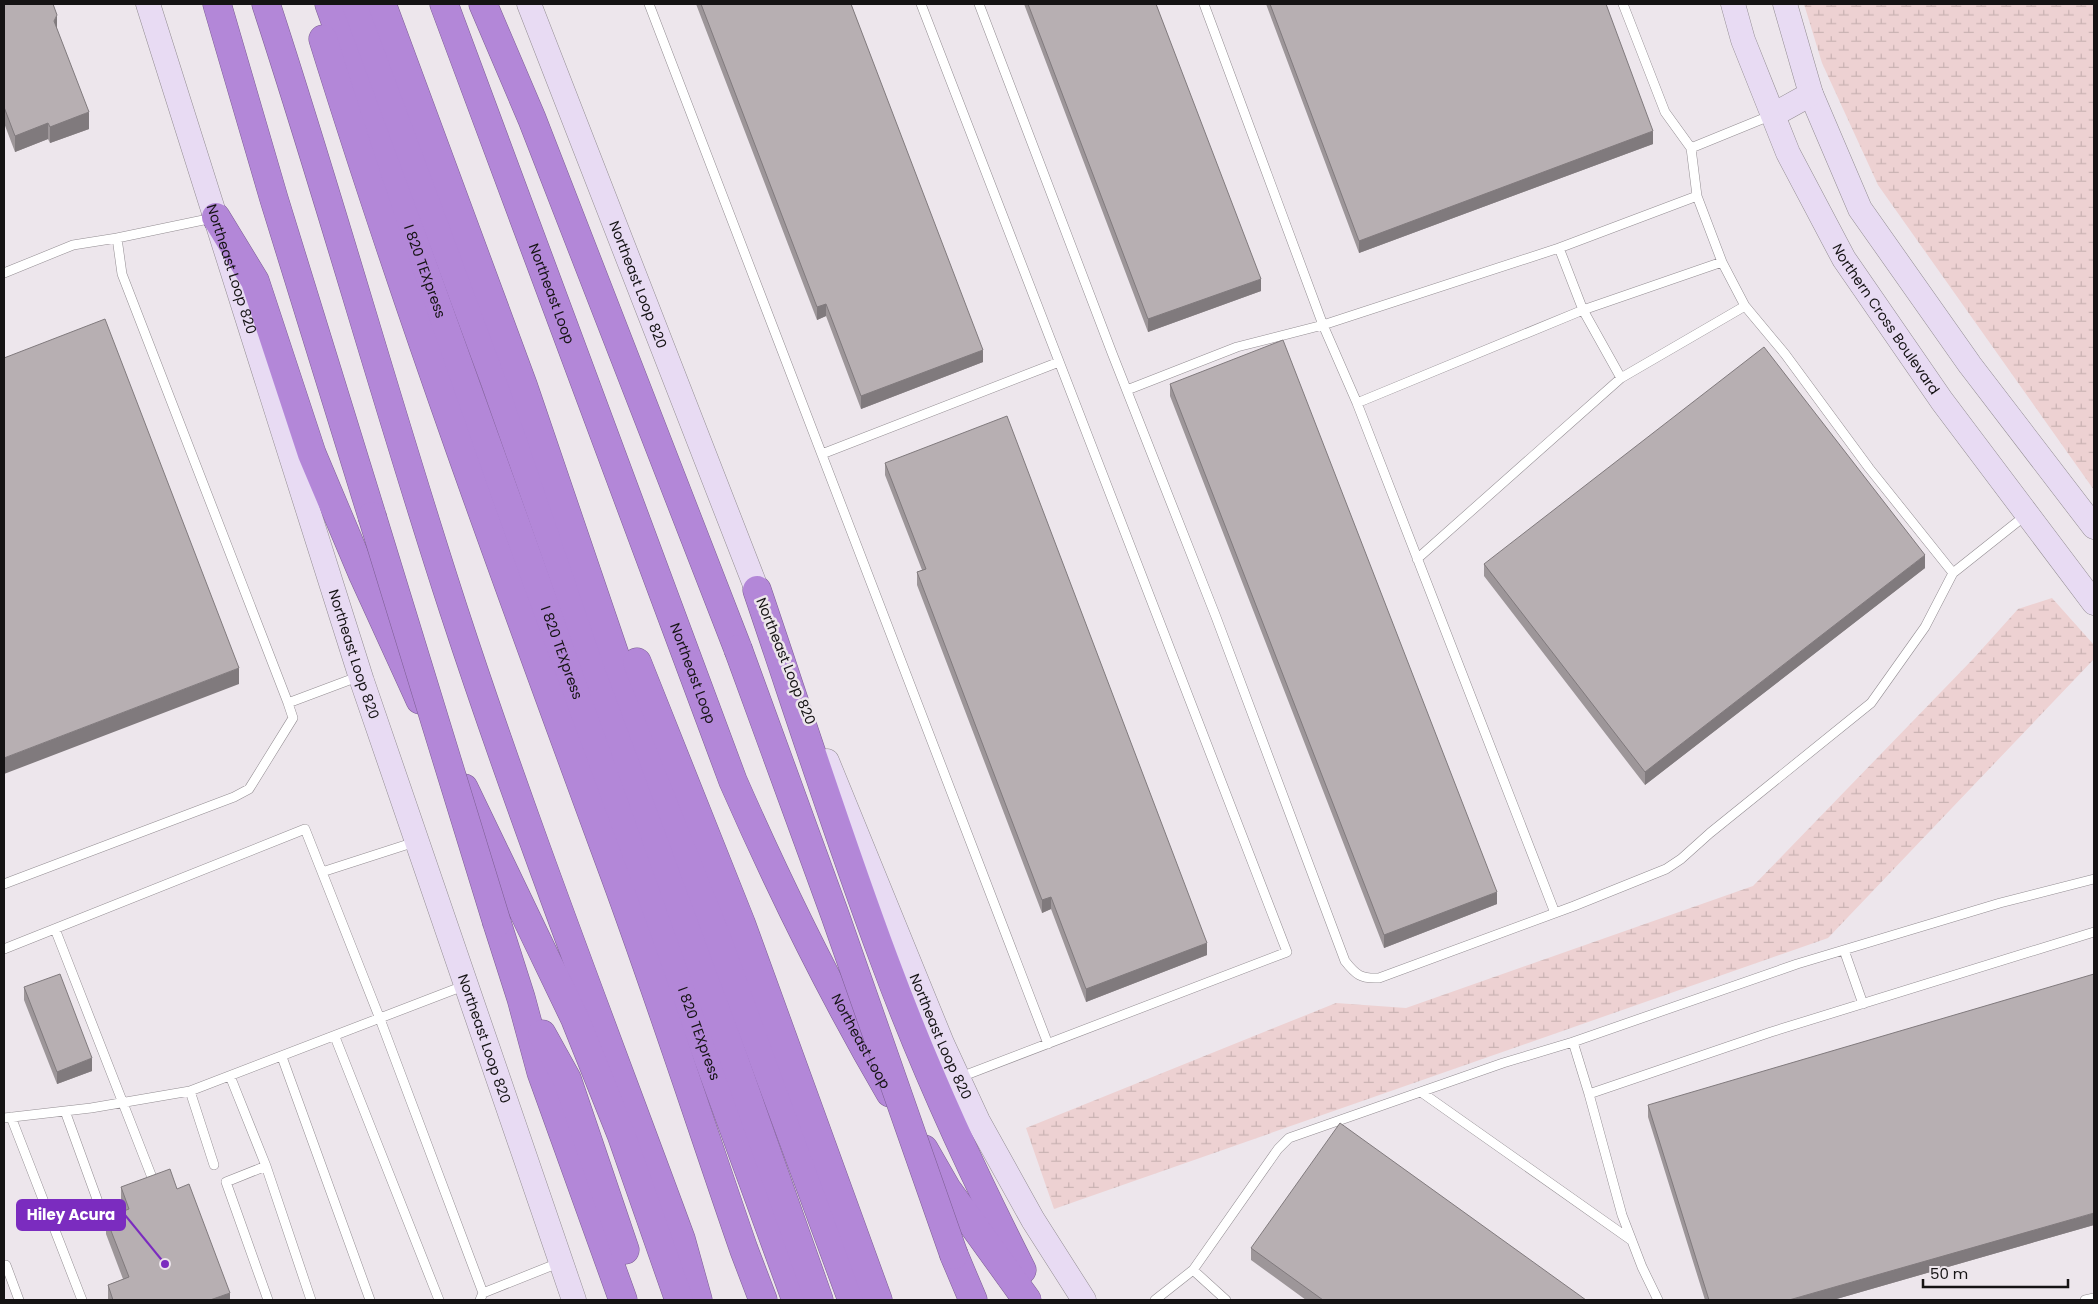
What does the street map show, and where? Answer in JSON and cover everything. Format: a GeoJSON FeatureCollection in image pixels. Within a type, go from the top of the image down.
{"type":"FeatureCollection","features":[{"type":"Feature","properties":{"kind":"highway"},"geometry":{"type":"LineString","coordinates":[[217,4],[274,199],[521,998],[541,1072],[623,1300]]}},
{"type":"Feature","properties":{"kind":"highway"},"geometry":{"type":"LineString","coordinates":[[266,4],[302,111],[398,436],[454,612],[515,791],[681,1239],[698,1300]]}},
{"type":"Feature","properties":{"kind":"highway"},"geometry":{"type":"LineString","coordinates":[[312,4],[371,194],[572,762],[610,863],[744,1250],[764,1300]]}},
{"type":"Feature","properties":{"kind":"highway","name":"I 820 TEXpress"},"geometry":{"type":"LineString","coordinates":[[329,4],[796,1300]]}},
{"type":"Feature","properties":{"kind":"highway","name":"I 820 TEXpress"},"geometry":{"type":"LineString","coordinates":[[356,4],[494,380],[819,1300]]}},
{"type":"Feature","properties":{"kind":"highway"},"geometry":{"type":"LineString","coordinates":[[382,4],[523,385],[617,661],[852,1300]]}},
{"type":"Feature","properties":{"kind":"highway","name":"Northeast Loop"},"geometry":{"type":"LineString","coordinates":[[444,4],[734,781],[772,869],[812,953],[855,1032],[937,1172],[1027,1300]]}},
{"type":"Feature","properties":{"kind":"highway"},"geometry":{"type":"LineString","coordinates":[[483,4],[532,119],[738,649],[835,915],[971,1300]]}},
{"type":"Feature","properties":{"kind":"highway"},"geometry":{"type":"LineString","coordinates":[[216,217],[254,281],[312,454],[367,584],[411,682],[493,848],[574,1019],[621,1134],[679,1300]]}},
{"type":"Feature","properties":{"kind":"highway"},"geometry":{"type":"LineString","coordinates":[[523,385],[631,646],[741,923],[878,1300]]}},
{"type":"Feature","properties":{"kind":"highway"},"geometry":{"type":"LineString","coordinates":[[757,590],[826,796],[885,963],[957,1136],[1037,1300]]}},
{"type":"Feature","properties":{"kind":"highway"},"geometry":{"type":"LineString","coordinates":[[572,762],[578,814],[612,924],[745,1300]]}},
{"type":"Feature","properties":{"kind":"highway"},"geometry":{"type":"LineString","coordinates":[[521,998],[567,1079],[642,1300]]}},
{"type":"Feature","properties":{"kind":"main road","name":"Northeast Loop 820"},"geometry":{"type":"LineString","coordinates":[[148,4],[360,676],[574,1300]]}},
{"type":"Feature","properties":{"kind":"main road","name":"Northeast Loop 820"},"geometry":{"type":"LineString","coordinates":[[528,4],[757,590],[942,1043],[978,1121],[1033,1220],[1084,1300]]}},
{"type":"Feature","properties":{"kind":"main road","name":"Northern Cross Boulevard"},"geometry":{"type":"LineString","coordinates":[[1733,4],[1743,40],[1788,153],[1844,259],[1942,401],[2094,603]]}},
{"type":"Feature","properties":{"kind":"main road"},"geometry":{"type":"LineString","coordinates":[[1785,4],[1811,94],[1860,209],[1970,365],[2094,527]]}},
{"type":"Feature","properties":{"kind":"main road"},"geometry":{"type":"LineString","coordinates":[[1773,115],[1811,94]]}},
{"type":"Feature","properties":{"kind":"lane"},"geometry":{"type":"LineString","coordinates":[[650,4],[1048,1044]]}},
{"type":"Feature","properties":{"kind":"lane"},"geometry":{"type":"LineString","coordinates":[[922,4],[1287,952],[958,1078]]}},
{"type":"Feature","properties":{"kind":"lane"},"geometry":{"type":"LineString","coordinates":[[979,4],[1216,616],[1345,961],[1353,972],[1366,979],[1379,978],[1555,913],[1666,869],[1681,859],[1710,833],[1871,703],[1925,627],[1953,573],[2028,514]]}},
{"type":"Feature","properties":{"kind":"lane"},"geometry":{"type":"LineString","coordinates":[[1204,4],[1323,325],[1357,403],[1555,913]]}},
{"type":"Feature","properties":{"kind":"lane"},"geometry":{"type":"LineString","coordinates":[[1623,4],[1664,112],[1691,148],[1697,196],[1722,262],[1745,306],[1784,354],[1869,468],[1953,573]]}},
{"type":"Feature","properties":{"kind":"lane"},"geometry":{"type":"LineString","coordinates":[[1691,148],[1773,115]]}},
{"type":"Feature","properties":{"kind":"lane"},"geometry":{"type":"LineString","coordinates":[[1127,390],[1237,347],[1323,325],[1559,248],[1697,196]]}},
{"type":"Feature","properties":{"kind":"lane"},"geometry":{"type":"LineString","coordinates":[[4,273],[73,245],[117,238],[216,217]]}},
{"type":"Feature","properties":{"kind":"lane"},"geometry":{"type":"LineString","coordinates":[[4,884],[234,797],[248,789],[293,718],[122,274],[117,238]]}},
{"type":"Feature","properties":{"kind":"lane"},"geometry":{"type":"LineString","coordinates":[[1559,248],[1583,310],[1621,378]]}},
{"type":"Feature","properties":{"kind":"lane"},"geometry":{"type":"LineString","coordinates":[[1357,403],[1583,310],[1722,262]]}},
{"type":"Feature","properties":{"kind":"lane"},"geometry":{"type":"LineString","coordinates":[[1417,559],[1621,378],[1745,306]]}},
{"type":"Feature","properties":{"kind":"lane"},"geometry":{"type":"LineString","coordinates":[[822,454],[1059,362]]}},
{"type":"Feature","properties":{"kind":"lane"},"geometry":{"type":"LineString","coordinates":[[288,703],[360,676]]}},
{"type":"Feature","properties":{"kind":"lane"},"geometry":{"type":"LineString","coordinates":[[4,949],[304,829],[380,1019],[481,1296],[561,1262]]}},
{"type":"Feature","properties":{"kind":"lane"},"geometry":{"type":"LineString","coordinates":[[322,872],[416,842]]}},
{"type":"Feature","properties":{"kind":"lane"},"geometry":{"type":"LineString","coordinates":[[1155,1300],[1193,1270],[1278,1149],[1289,1138],[1503,1062],[1573,1042],[1797,964],[2000,903],[2094,879]]}},
{"type":"Feature","properties":{"kind":"lane"},"geometry":{"type":"LineString","coordinates":[[55,929],[153,1180]]}},
{"type":"Feature","properties":{"kind":"lane"},"geometry":{"type":"LineString","coordinates":[[1589,1094],[1771,1032],[2094,932]]}},
{"type":"Feature","properties":{"kind":"lane"},"geometry":{"type":"LineString","coordinates":[[1844,950],[1863,1004]]}},
{"type":"Feature","properties":{"kind":"lane"},"geometry":{"type":"LineString","coordinates":[[82,1300],[7,1117],[123,1103],[190,1091],[335,1037],[466,985]]}},
{"type":"Feature","properties":{"kind":"lane"},"geometry":{"type":"LineString","coordinates":[[335,1037],[439,1300]]}},
{"type":"Feature","properties":{"kind":"lane"},"geometry":{"type":"LineString","coordinates":[[1573,1042],[1622,1216],[1642,1267],[1658,1300]]}},
{"type":"Feature","properties":{"kind":"lane"},"geometry":{"type":"LineString","coordinates":[[282,1057],[370,1300]]}},
{"type":"Feature","properties":{"kind":"lane"},"geometry":{"type":"LineString","coordinates":[[230,1076],[266,1166],[311,1300]]}},
{"type":"Feature","properties":{"kind":"lane"},"geometry":{"type":"LineString","coordinates":[[190,1091],[214,1164]]}},
{"type":"Feature","properties":{"kind":"lane"},"geometry":{"type":"LineString","coordinates":[[1422,1092],[1631,1240]]}},
{"type":"Feature","properties":{"kind":"lane"},"geometry":{"type":"LineString","coordinates":[[65,1111],[106,1224]]}},
{"type":"Feature","properties":{"kind":"lane"},"geometry":{"type":"LineString","coordinates":[[266,1166],[226,1182],[268,1300]]}},
{"type":"Feature","properties":{"kind":"lane"},"geometry":{"type":"LineString","coordinates":[[5,1264],[19,1300]]}},
{"type":"Feature","properties":{"kind":"lane"},"geometry":{"type":"LineString","coordinates":[[1193,1270],[1226,1300]]}},
{"type":"Feature","properties":{"kind":"lane"},"geometry":{"type":"LineString","coordinates":[[2086,1300],[2094,1298]]}},
{"type":"Feature","properties":{"kind":"green space"},"geometry":{"type":"Polygon","coordinates":[[[1804,4],[2094,4],[2094,490],[1878,185],[1822,63],[1804,4]]]}},
{"type":"Feature","properties":{"kind":"green space"},"geometry":{"type":"Polygon","coordinates":[[[2052,598],[2094,645],[2094,659],[1828,938],[1054,1209],[1026,1128],[1336,1003],[1406,1008],[1753,886],[1974,658],[2018,609],[2052,598]]]}},
{"type":"Feature","properties":{"kind":"building"},"geometry":{"type":"Polygon","coordinates":[[[4,4],[53,4],[57,15],[54,21],[89,112],[50,127],[48,123],[15,136],[4,107],[4,4]]]}},
{"type":"Feature","properties":{"kind":"building"},"geometry":{"type":"Polygon","coordinates":[[[701,4],[851,4],[983,350],[861,396],[826,304],[817,307],[701,4]]]}},
{"type":"Feature","properties":{"kind":"building"},"geometry":{"type":"Polygon","coordinates":[[[1028,4],[1156,4],[1261,279],[1148,319],[1028,4]]]}},
{"type":"Feature","properties":{"kind":"building"},"geometry":{"type":"Polygon","coordinates":[[[1270,4],[1606,4],[1653,131],[1359,241],[1270,4]]]}},
{"type":"Feature","properties":{"kind":"building"},"geometry":{"type":"Polygon","coordinates":[[[105,319],[239,668],[4,758],[4,358],[105,319]]]}},
{"type":"Feature","properties":{"kind":"building"},"geometry":{"type":"Polygon","coordinates":[[[1283,340],[1497,892],[1384,935],[1170,384],[1283,340]]]}},
{"type":"Feature","properties":{"kind":"building"},"geometry":{"type":"Polygon","coordinates":[[[1764,347],[1925,555],[1645,772],[1484,564],[1764,347]]]}},
{"type":"Feature","properties":{"kind":"building"},"geometry":{"type":"Polygon","coordinates":[[[1007,416],[1207,943],[1086,989],[1051,897],[1042,900],[917,572],[926,569],[885,463],[1007,416]]]}},
{"type":"Feature","properties":{"kind":"building"},"geometry":{"type":"Polygon","coordinates":[[[60,974],[92,1058],[57,1072],[24,987],[60,974]]]}},
{"type":"Feature","properties":{"kind":"building"},"geometry":{"type":"Polygon","coordinates":[[[2094,974],[2094,1213],[1789,1300],[1709,1300],[1648,1105],[2094,974]]]}},
{"type":"Feature","properties":{"kind":"building"},"geometry":{"type":"Polygon","coordinates":[[[1340,1123],[1586,1300],[1323,1300],[1251,1248],[1340,1123]]]}},
{"type":"Feature","properties":{"kind":"building"},"geometry":{"type":"Polygon","coordinates":[[[170,1169],[177,1189],[189,1184],[230,1293],[210,1300],[113,1300],[108,1285],[129,1277],[106,1218],[129,1209],[121,1187],[170,1169]]]}},
{"type":"Feature","properties":{"kind":"place","name":"Hiley Acura"},"geometry":{"type":"Point","coordinates":[165,1264]}}]}
